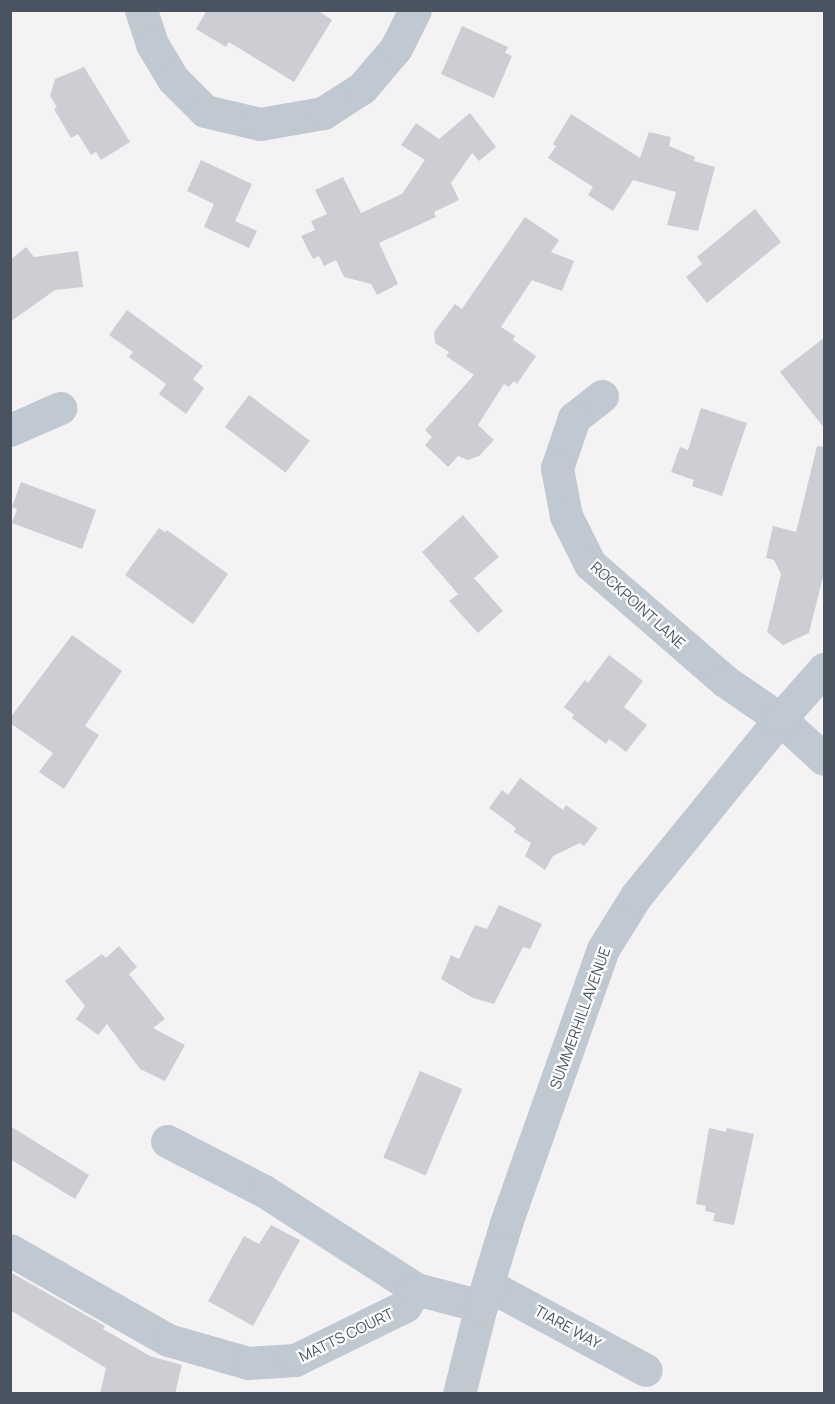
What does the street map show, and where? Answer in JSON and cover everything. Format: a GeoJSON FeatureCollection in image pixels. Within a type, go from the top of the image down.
{"type":"FeatureCollection","features":[{"type":"Feature","properties":{"kind":"street"},"geometry":{"type":"LineString","coordinates":[[141,10],[152,44],[173,79],[205,111],[260,124],[323,113],[362,88],[396,48],[416,10]]}},
{"type":"Feature","properties":{"kind":"street","name":"ROCKPOINT LANE"},"geometry":{"type":"LineString","coordinates":[[602,396],[574,418],[557,468],[566,516],[590,564],[725,681],[780,719],[825,759]]}},
{"type":"Feature","properties":{"kind":"street"},"geometry":{"type":"LineString","coordinates":[[10,430],[60,408]]}},
{"type":"Feature","properties":{"kind":"street","name":"SUMMERHILL AVENUE"},"geometry":{"type":"LineString","coordinates":[[459,1394],[506,1223],[603,949],[636,896],[780,719],[825,669]]}},
{"type":"Feature","properties":{"kind":"street"},"geometry":{"type":"LineString","coordinates":[[166,1141],[264,1191],[416,1289],[485,1296]]}},
{"type":"Feature","properties":{"kind":"street","name":"MATTS COURT"},"geometry":{"type":"LineString","coordinates":[[10,1250],[168,1340],[248,1363],[294,1360],[405,1306],[416,1289]]}},
{"type":"Feature","properties":{"kind":"street","name":"TIARE WAY"},"geometry":{"type":"LineString","coordinates":[[485,1296],[646,1370]]}},
{"type":"Feature","properties":{"kind":"building"},"geometry":{"type":"Polygon","coordinates":[[[207,10],[317,10],[332,20],[294,82],[229,42],[226,47],[196,29],[207,10]]]}},
{"type":"Feature","properties":{"kind":"building"},"geometry":{"type":"Polygon","coordinates":[[[462,26],[508,47],[505,53],[512,56],[494,98],[441,74],[462,26]]]}},
{"type":"Feature","properties":{"kind":"building"},"geometry":{"type":"Polygon","coordinates":[[[84,67],[130,142],[101,160],[96,152],[91,155],[78,134],[71,138],[54,109],[57,107],[50,96],[55,79],[84,67]]]}},
{"type":"Feature","properties":{"kind":"building"},"geometry":{"type":"Polygon","coordinates":[[[470,113],[496,147],[479,161],[472,153],[451,183],[459,200],[434,212],[436,217],[379,243],[398,284],[377,295],[371,284],[344,277],[336,260],[324,266],[319,256],[313,259],[301,236],[315,230],[311,221],[327,214],[315,190],[343,177],[361,213],[402,194],[425,160],[401,145],[416,123],[439,139],[470,113]]]}},
{"type":"Feature","properties":{"kind":"building"},"geometry":{"type":"Polygon","coordinates":[[[571,114],[640,158],[649,132],[671,137],[669,146],[695,157],[694,161],[715,167],[698,231],[667,225],[676,192],[633,180],[613,211],[588,195],[593,187],[548,158],[556,146],[553,144],[571,114]]]}},
{"type":"Feature","properties":{"kind":"building"},"geometry":{"type":"Polygon","coordinates":[[[201,160],[252,184],[235,221],[257,231],[249,248],[204,227],[214,204],[187,191],[201,160]]]}},
{"type":"Feature","properties":{"kind":"building"},"geometry":{"type":"Polygon","coordinates":[[[755,209],[781,242],[707,303],[686,277],[702,264],[697,257],[755,209]]]}},
{"type":"Feature","properties":{"kind":"building"},"geometry":{"type":"Polygon","coordinates":[[[525,217],[559,240],[551,252],[574,261],[562,291],[532,280],[501,327],[515,336],[513,340],[536,356],[517,384],[514,381],[509,387],[504,384],[478,425],[494,440],[479,456],[468,460],[458,456],[448,467],[425,445],[432,437],[425,430],[474,375],[446,356],[449,352],[435,343],[434,332],[455,304],[462,309],[525,217]]]}},
{"type":"Feature","properties":{"kind":"building"},"geometry":{"type":"Polygon","coordinates":[[[26,247],[34,257],[78,251],[83,287],[55,290],[10,322],[10,260],[26,247]]]}},
{"type":"Feature","properties":{"kind":"building"},"geometry":{"type":"Polygon","coordinates":[[[127,310],[203,366],[193,379],[204,388],[186,414],[159,394],[166,384],[129,357],[133,352],[109,335],[127,310]]]}},
{"type":"Feature","properties":{"kind":"building"},"geometry":{"type":"Polygon","coordinates":[[[825,337],[825,429],[780,372],[825,337]]]}},
{"type":"Feature","properties":{"kind":"building"},"geometry":{"type":"Polygon","coordinates":[[[249,395],[310,441],[286,473],[225,427],[249,395]]]}},
{"type":"Feature","properties":{"kind":"building"},"geometry":{"type":"Polygon","coordinates":[[[701,408],[747,423],[722,496],[692,486],[694,480],[671,472],[680,447],[688,450],[701,408]]]}},
{"type":"Feature","properties":{"kind":"building"},"geometry":{"type":"Polygon","coordinates":[[[817,446],[825,447],[825,569],[809,633],[783,645],[767,632],[781,574],[774,560],[766,558],[773,526],[796,532],[817,446]]]}},
{"type":"Feature","properties":{"kind":"building"},"geometry":{"type":"Polygon","coordinates":[[[21,482],[96,510],[82,549],[12,523],[17,509],[12,507],[21,482]]]}},
{"type":"Feature","properties":{"kind":"building"},"geometry":{"type":"Polygon","coordinates":[[[463,515],[499,557],[474,578],[503,611],[478,633],[449,601],[458,594],[422,552],[463,515]]]}},
{"type":"Feature","properties":{"kind":"building"},"geometry":{"type":"Polygon","coordinates":[[[159,528],[165,532],[167,530],[228,574],[193,624],[125,575],[159,528]]]}},
{"type":"Feature","properties":{"kind":"building"},"geometry":{"type":"Polygon","coordinates":[[[72,635],[122,671],[85,726],[99,735],[64,789],[39,772],[53,753],[10,723],[10,718],[72,635]]]}},
{"type":"Feature","properties":{"kind":"building"},"geometry":{"type":"Polygon","coordinates":[[[609,655],[643,681],[624,707],[647,725],[626,752],[609,739],[606,744],[572,718],[574,715],[564,707],[585,680],[588,683],[609,655]]]}},
{"type":"Feature","properties":{"kind":"building"},"geometry":{"type":"Polygon","coordinates":[[[520,778],[563,810],[566,805],[598,828],[584,846],[580,843],[553,856],[545,870],[525,856],[531,843],[514,832],[516,828],[489,808],[502,790],[508,795],[520,778]]]}},
{"type":"Feature","properties":{"kind":"building"},"geometry":{"type":"Polygon","coordinates":[[[499,905],[542,924],[530,949],[523,947],[494,1004],[473,998],[441,979],[451,955],[459,959],[475,925],[487,929],[499,905]]]}},
{"type":"Feature","properties":{"kind":"building"},"geometry":{"type":"Polygon","coordinates":[[[119,946],[137,967],[129,974],[165,1019],[153,1028],[185,1045],[165,1081],[140,1069],[107,1024],[98,1035],[76,1019],[85,1006],[65,981],[102,954],[106,958],[119,946]]]}},
{"type":"Feature","properties":{"kind":"building"},"geometry":{"type":"Polygon","coordinates":[[[420,1071],[462,1089],[426,1176],[383,1158],[420,1071]]]}},
{"type":"Feature","properties":{"kind":"building"},"geometry":{"type":"Polygon","coordinates":[[[10,1126],[89,1175],[75,1199],[10,1159],[10,1126]]]}},
{"type":"Feature","properties":{"kind":"building"},"geometry":{"type":"Polygon","coordinates":[[[709,1128],[726,1132],[727,1128],[754,1134],[734,1225],[713,1221],[715,1213],[705,1211],[706,1206],[696,1204],[709,1128]]]}},
{"type":"Feature","properties":{"kind":"building"},"geometry":{"type":"Polygon","coordinates":[[[271,1225],[300,1240],[253,1326],[208,1301],[244,1236],[259,1244],[271,1225]]]}},
{"type":"Feature","properties":{"kind":"building"},"geometry":{"type":"Polygon","coordinates":[[[10,1272],[105,1326],[103,1329],[150,1356],[182,1365],[175,1394],[100,1394],[106,1368],[10,1310],[10,1272]]]}}]}
